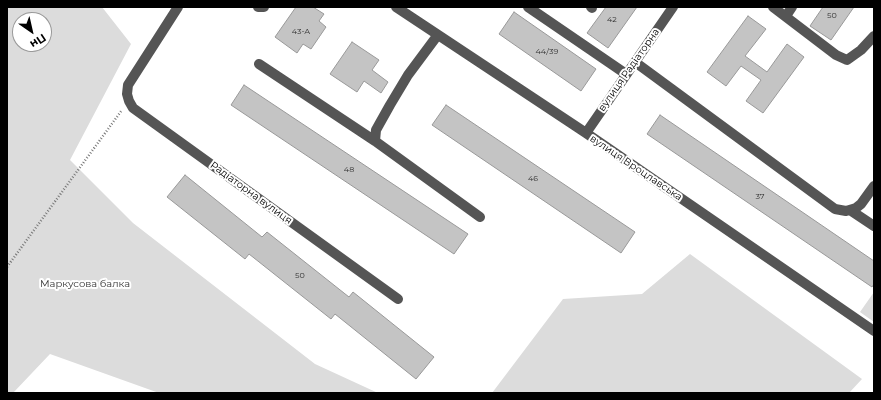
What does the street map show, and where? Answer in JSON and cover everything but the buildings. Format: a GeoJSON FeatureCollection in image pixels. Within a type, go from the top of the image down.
{"type":"FeatureCollection","features":[{"type":"Feature","properties":{"kind":"street"},"geometry":{"type":"LineString","coordinates":[[129,102],[127,94],[128,85],[133,74],[178,7]]}},
{"type":"Feature","properties":{"kind":"street"},"geometry":{"type":"LineString","coordinates":[[258,7],[264,7]]}},
{"type":"Feature","properties":{"kind":"street","name":"вулиця Вроцлавська"},"geometry":{"type":"LineString","coordinates":[[396,7],[437,36],[586,133],[874,331]]}},
{"type":"Feature","properties":{"kind":"street"},"geometry":{"type":"LineString","coordinates":[[528,7],[626,74]]}},
{"type":"Feature","properties":{"kind":"street","name":"вулиця Радіаторна"},"geometry":{"type":"LineString","coordinates":[[586,133],[673,7]]}},
{"type":"Feature","properties":{"kind":"street"},"geometry":{"type":"LineString","coordinates":[[773,7],[836,56],[847,60],[861,50],[874,36]]}},
{"type":"Feature","properties":{"kind":"street"},"geometry":{"type":"LineString","coordinates":[[786,16],[792,7]]}},
{"type":"Feature","properties":{"kind":"street"},"geometry":{"type":"LineString","coordinates":[[374,140],[376,130],[408,75],[437,36]]}},
{"type":"Feature","properties":{"kind":"street"},"geometry":{"type":"LineString","coordinates":[[635,62],[835,209],[840,211],[850,210],[861,204],[874,186]]}},
{"type":"Feature","properties":{"kind":"street"},"geometry":{"type":"LineString","coordinates":[[259,64],[374,140],[480,217]]}},
{"type":"Feature","properties":{"kind":"street","name":"Радіаторна вулиця"},"geometry":{"type":"LineString","coordinates":[[129,102],[142,114],[398,299]]}},
{"type":"Feature","properties":{"kind":"street"},"geometry":{"type":"LineString","coordinates":[[850,210],[874,226]]}},
{"type":"Feature","properties":{"kind":"path"},"geometry":{"type":"LineString","coordinates":[[7,267],[129,102]]}},
{"type":"Feature","properties":{"kind":"green space","name":"Маркусова балка"},"geometry":{"type":"Polygon","coordinates":[[[7,7],[102,7],[131,44],[70,160],[133,223],[315,364],[378,393],[159,393],[50,354],[13,393],[7,393],[7,7]]]}},
{"type":"Feature","properties":{"kind":"green space"},"geometry":{"type":"Polygon","coordinates":[[[690,254],[862,379],[849,393],[492,393],[563,299],[642,294],[690,254]]]}},
{"type":"Feature","properties":{"kind":"green space"},"geometry":{"type":"Polygon","coordinates":[[[874,292],[874,322],[860,312],[874,292]]]}}]}
